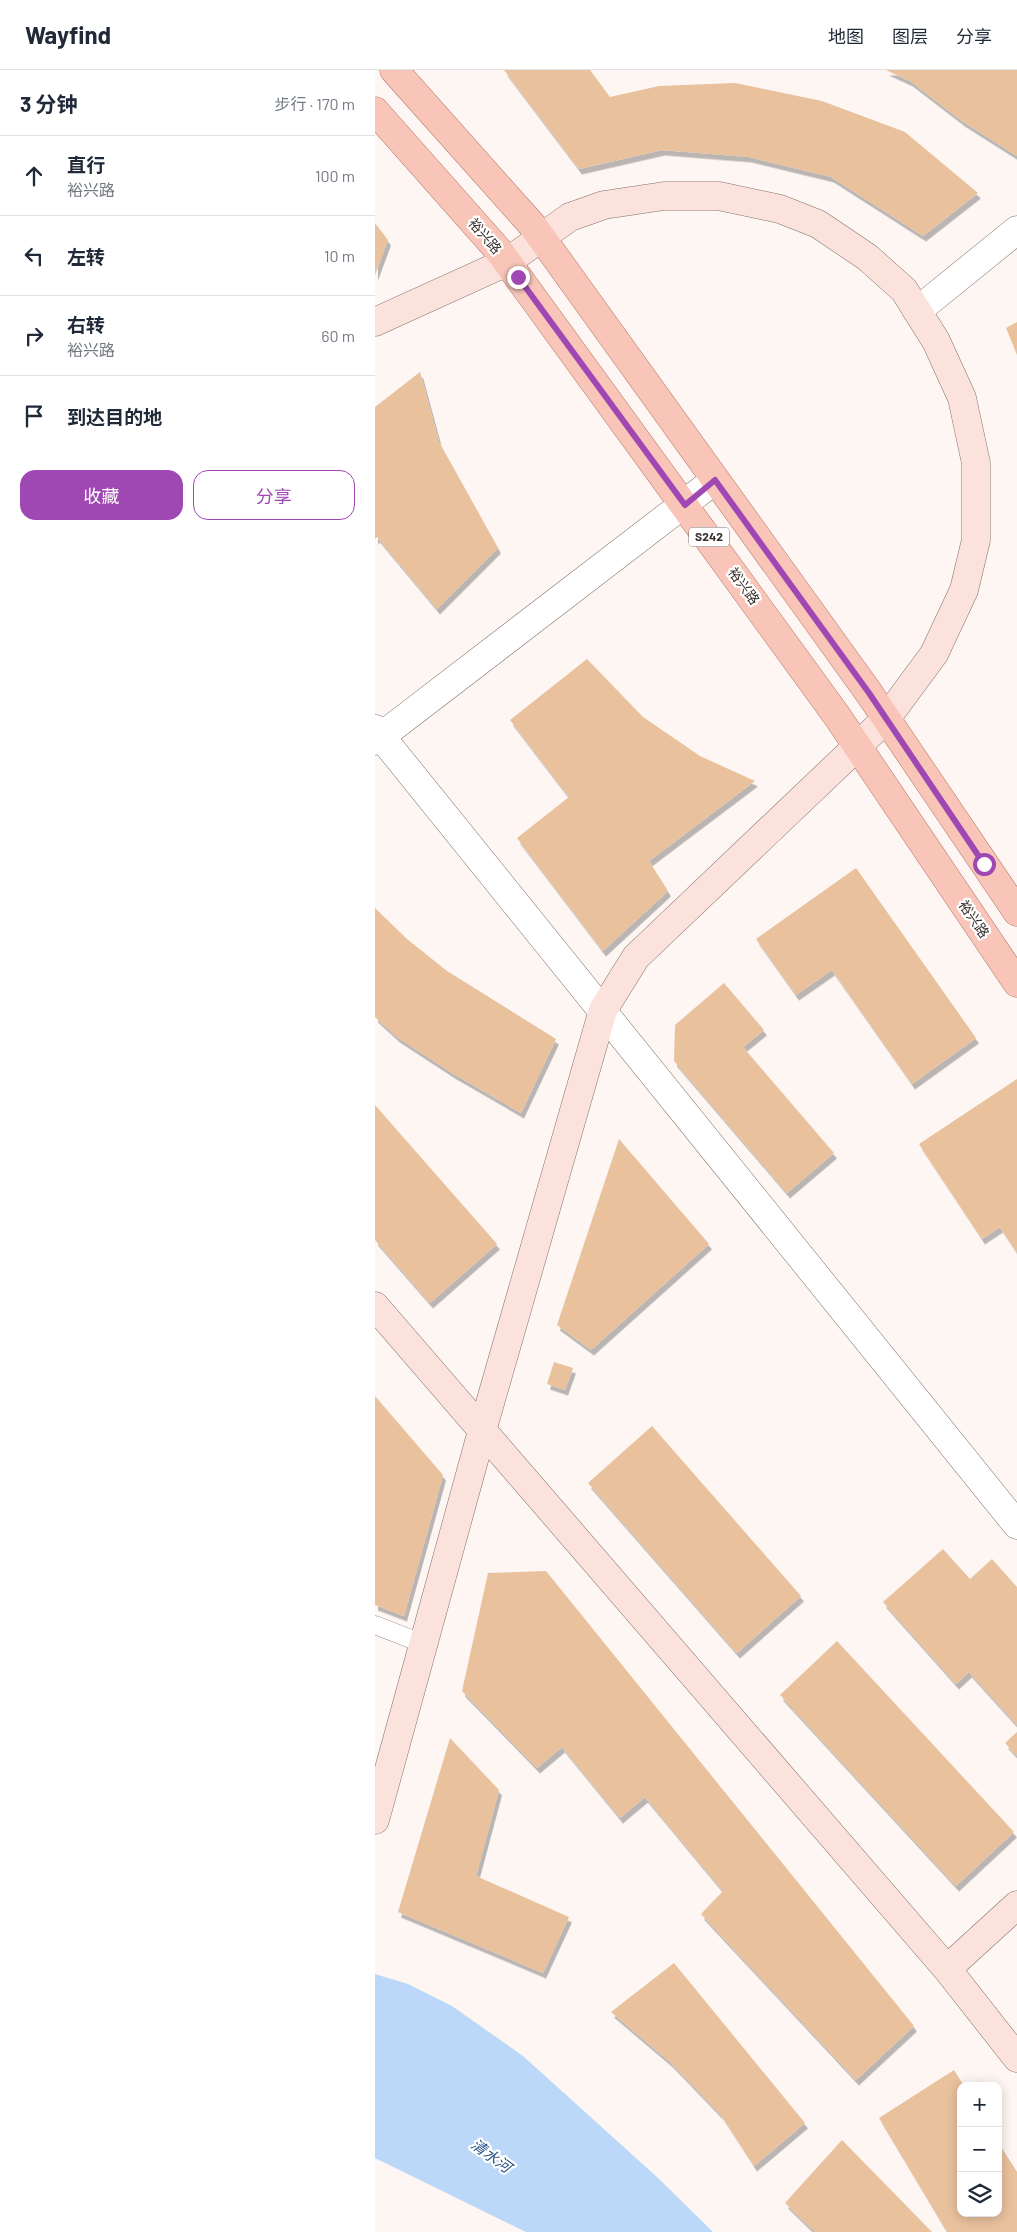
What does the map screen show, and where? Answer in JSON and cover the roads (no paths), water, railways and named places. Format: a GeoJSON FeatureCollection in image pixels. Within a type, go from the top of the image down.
{"type":"FeatureCollection","features":[{"type":"Feature","properties":{"kind":"main road","name":"S242"},"geometry":{"type":"LineString","coordinates":[[394,70],[540,236],[886,718],[1017,912]]}},
{"type":"Feature","properties":{"kind":"main road","name":"裕兴路"},"geometry":{"type":"LineString","coordinates":[[375,111],[507,262],[685,505],[856,745],[1017,983]]}},
{"type":"Feature","properties":{"kind":"street"},"geometry":{"type":"LineString","coordinates":[[375,322],[507,262],[540,236],[570,217],[604,205],[664,196],[719,196],[780,209],[818,224],[867,257],[904,290],[936,340],[963,398],[976,463],[975,540],[964,590],[934,654],[886,718],[636,957],[603,1010],[375,1820]]}},
{"type":"Feature","properties":{"kind":"street"},"geometry":{"type":"LineString","coordinates":[[917,311],[1017,230]]}},
{"type":"Feature","properties":{"kind":"street"},"geometry":{"type":"LineString","coordinates":[[715,480],[685,505],[377,736],[603,1010],[1017,1525]]}},
{"type":"Feature","properties":{"kind":"street"},"geometry":{"type":"LineString","coordinates":[[375,1306],[947,1969],[1017,2058]]}},
{"type":"Feature","properties":{"kind":"street"},"geometry":{"type":"LineString","coordinates":[[947,1969],[1017,1905]]}},
{"type":"Feature","properties":{"kind":"lane"},"geometry":{"type":"LineString","coordinates":[[375,1626],[424,1644]]}},
{"type":"Feature","properties":{"kind":"water","name":"清水河"},"geometry":{"type":"Polygon","coordinates":[[[375,1974],[408,1984],[452,2006],[523,2056],[657,2177],[713,2232],[526,2232],[375,2158],[375,1974]]]}}]}
